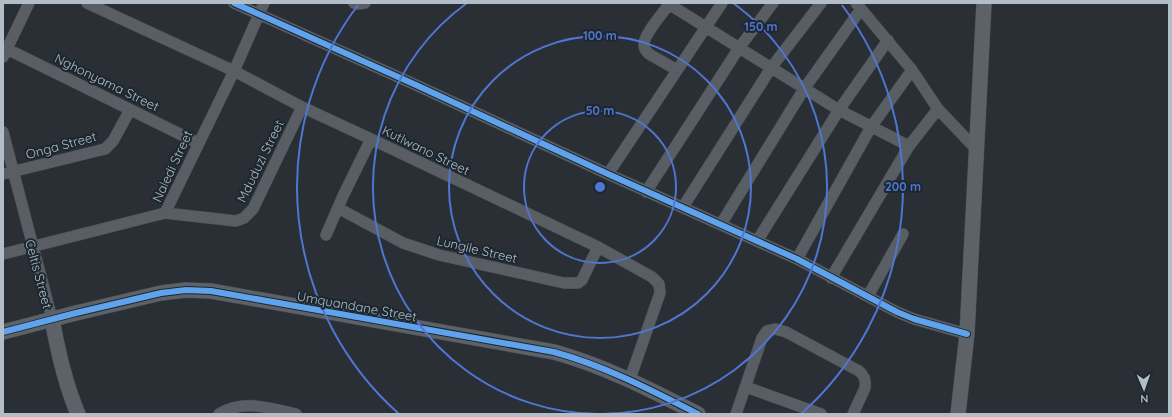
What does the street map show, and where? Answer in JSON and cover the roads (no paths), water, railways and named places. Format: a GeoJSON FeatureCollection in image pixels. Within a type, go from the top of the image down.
{"type":"FeatureCollection","features":[{"type":"Feature","properties":{"kind":"street"},"geometry":{"type":"LineString","coordinates":[[4,51],[29,3]]}},
{"type":"Feature","properties":{"kind":"street","name":"Kutlwano Street"},"geometry":{"type":"LineString","coordinates":[[87,3],[234,71],[302,108],[372,139],[598,247],[652,277],[659,284],[660,293],[630,379]]}},
{"type":"Feature","properties":{"kind":"street"},"geometry":{"type":"LineString","coordinates":[[234,3],[416,84],[646,192],[757,240],[797,259],[897,312],[914,319],[967,334]]}},
{"type":"Feature","properties":{"kind":"street","name":"Naledi Street"},"geometry":{"type":"LineString","coordinates":[[3,254],[166,214],[198,143],[234,71],[264,3]]}},
{"type":"Feature","properties":{"kind":"street"},"geometry":{"type":"LineString","coordinates":[[354,3],[365,3]]}},
{"type":"Feature","properties":{"kind":"street"},"geometry":{"type":"LineString","coordinates":[[677,70],[648,54],[644,45],[647,34],[669,3],[770,68],[839,110],[909,146]]}},
{"type":"Feature","properties":{"kind":"street"},"geometry":{"type":"LineString","coordinates":[[608,174],[722,3]]}},
{"type":"Feature","properties":{"kind":"street"},"geometry":{"type":"LineString","coordinates":[[646,192],[739,48],[773,3]]}},
{"type":"Feature","properties":{"kind":"street"},"geometry":{"type":"LineString","coordinates":[[683,207],[770,68],[821,3]]}},
{"type":"Feature","properties":{"kind":"street"},"geometry":{"type":"LineString","coordinates":[[958,414],[967,334],[984,3]]}},
{"type":"Feature","properties":{"kind":"street"},"geometry":{"type":"LineString","coordinates":[[721,224],[804,89],[859,6],[912,70],[938,110],[976,149]]}},
{"type":"Feature","properties":{"kind":"street"},"geometry":{"type":"LineString","coordinates":[[757,240],[839,110],[888,40]]}},
{"type":"Feature","properties":{"kind":"street","name":"Nghonyama Street"},"geometry":{"type":"LineString","coordinates":[[4,51],[198,143]]}},
{"type":"Feature","properties":{"kind":"street"},"geometry":{"type":"LineString","coordinates":[[797,259],[871,127],[912,70]]}},
{"type":"Feature","properties":{"kind":"street","name":"Mduduzi Street"},"geometry":{"type":"LineString","coordinates":[[166,214],[236,221],[244,218],[253,209],[302,108]]}},
{"type":"Feature","properties":{"kind":"street","name":"Onga Street"},"geometry":{"type":"LineString","coordinates":[[9,173],[105,149],[113,141],[130,110]]}},
{"type":"Feature","properties":{"kind":"street"},"geometry":{"type":"LineString","coordinates":[[831,278],[909,146],[938,110]]}},
{"type":"Feature","properties":{"kind":"street","name":"Celtis Street"},"geometry":{"type":"LineString","coordinates":[[3,132],[9,173],[52,319],[67,384],[78,414]]}},
{"type":"Feature","properties":{"kind":"street"},"geometry":{"type":"LineString","coordinates":[[326,235],[372,139]]}},
{"type":"Feature","properties":{"kind":"street","name":"Lungile Street"},"geometry":{"type":"LineString","coordinates":[[338,208],[403,243],[421,250],[564,283],[578,283],[582,280],[598,247]]}},
{"type":"Feature","properties":{"kind":"street"},"geometry":{"type":"LineString","coordinates":[[868,296],[903,234]]}},
{"type":"Feature","properties":{"kind":"street","name":"Umquandane Street"},"geometry":{"type":"LineString","coordinates":[[3,332],[160,293],[186,290],[211,291],[554,352],[581,359],[630,379],[698,414]]}},
{"type":"Feature","properties":{"kind":"street"},"geometry":{"type":"LineString","coordinates":[[736,414],[764,334],[771,330],[786,332],[860,371],[866,384],[853,414]]}},
{"type":"Feature","properties":{"kind":"street"},"geometry":{"type":"LineString","coordinates":[[746,387],[821,414]]}},
{"type":"Feature","properties":{"kind":"street"},"geometry":{"type":"LineString","coordinates":[[218,414],[236,406],[248,405],[260,406],[296,414]]}}]}
